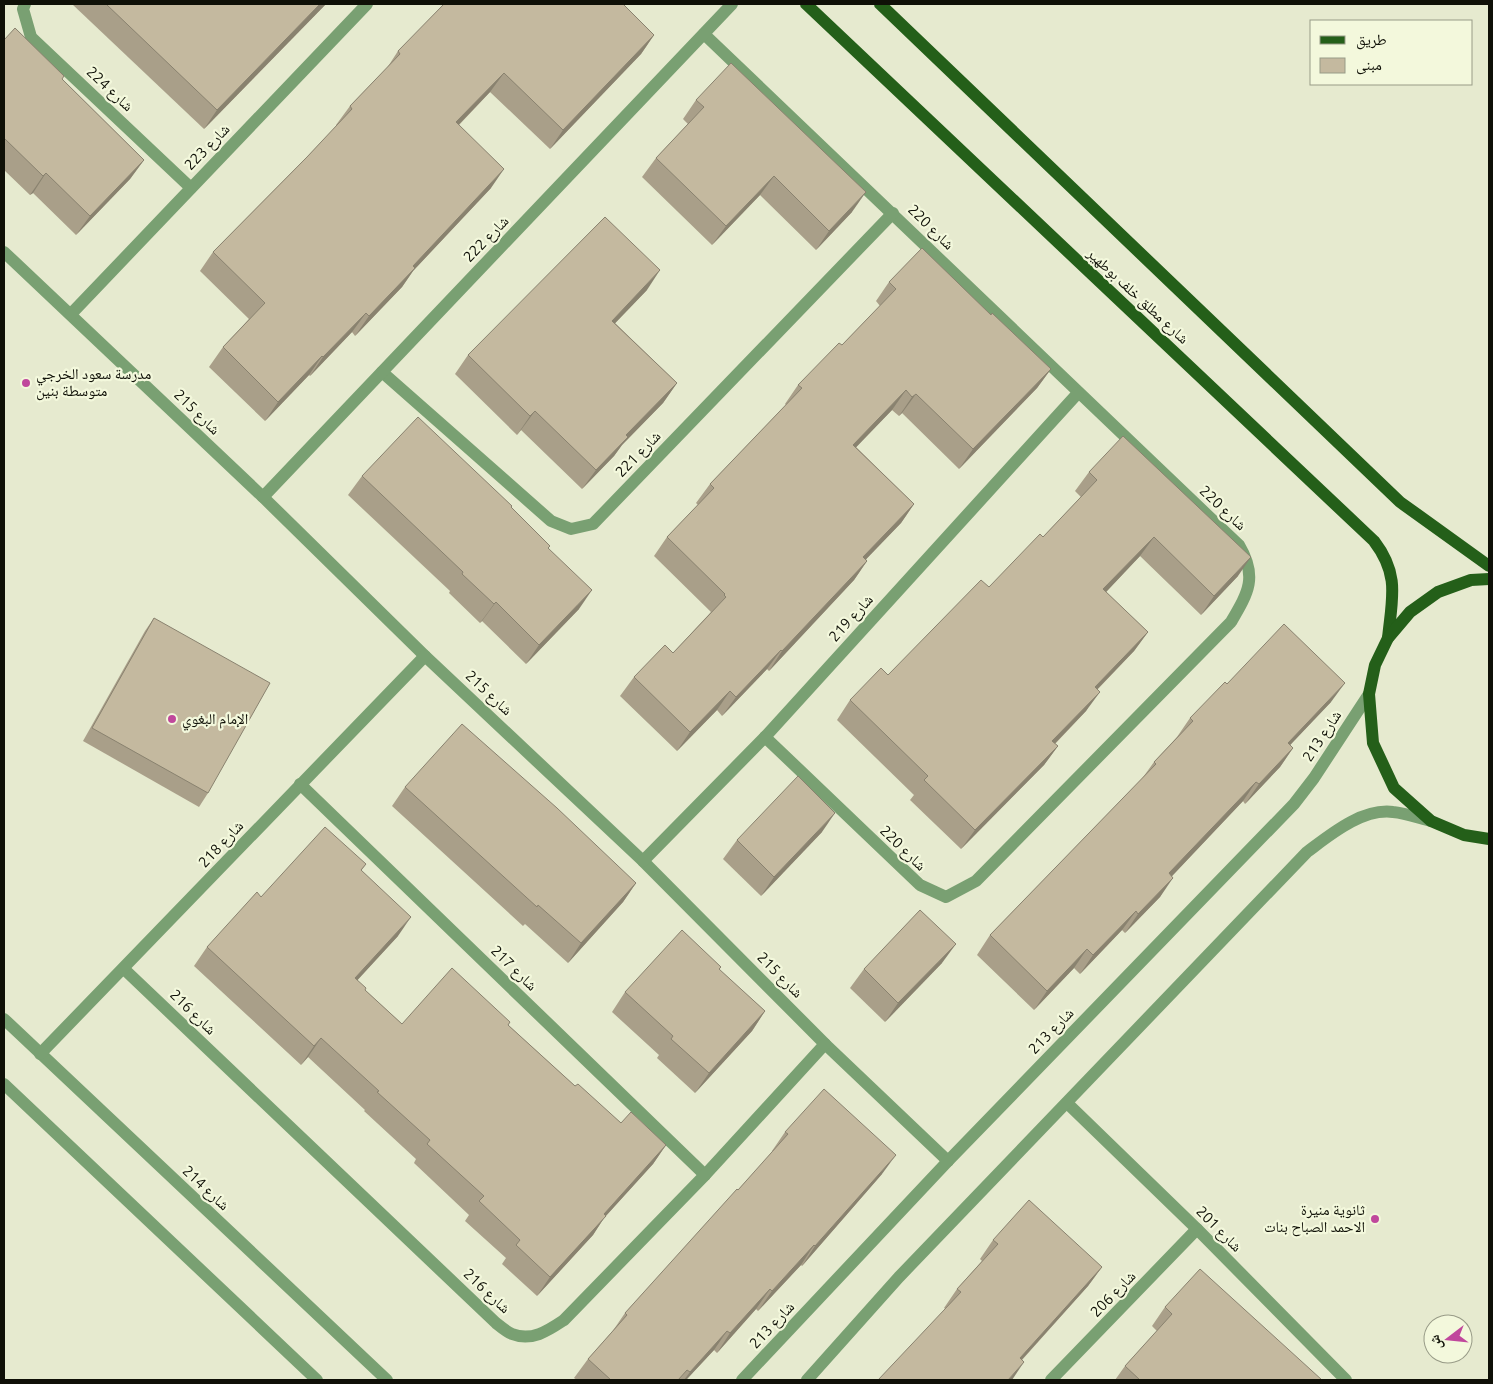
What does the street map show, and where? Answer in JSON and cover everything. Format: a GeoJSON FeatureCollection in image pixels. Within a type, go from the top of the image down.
{"type":"FeatureCollection","features":[{"type":"Feature","properties":{"kind":"main road","name":"شارع مطلق خلف بوطهير"},"geometry":{"type":"LineString","coordinates":[[806,4],[1374,541],[1384,555],[1392,575],[1388,638]]}},
{"type":"Feature","properties":{"kind":"main road"},"geometry":{"type":"LineString","coordinates":[[880,4],[1400,502],[1489,566]]}},
{"type":"Feature","properties":{"kind":"main road"},"geometry":{"type":"LineString","coordinates":[[1489,578],[1471,580],[1438,592],[1410,612],[1388,638],[1375,665],[1369,694],[1373,744],[1394,788],[1431,821],[1464,835],[1489,839]]}},
{"type":"Feature","properties":{"kind":"street","name":"شارع 224"},"geometry":{"type":"LineString","coordinates":[[25,4],[23,10],[31,37],[191,188]]}},
{"type":"Feature","properties":{"kind":"street","name":"شارع 223"},"geometry":{"type":"LineString","coordinates":[[71,314],[367,4]]}},
{"type":"Feature","properties":{"kind":"street","name":"شارع 222"},"geometry":{"type":"LineString","coordinates":[[263,496],[732,4]]}},
{"type":"Feature","properties":{"kind":"street","name":"شارع 220"},"geometry":{"type":"LineString","coordinates":[[704,34],[1239,546],[1247,558],[1251,576],[1243,601],[1231,622],[976,881],[946,897],[920,886],[765,737]]}},
{"type":"Feature","properties":{"kind":"street","name":"شارع 221"},"geometry":{"type":"LineString","coordinates":[[382,372],[551,521],[571,529],[592,524],[893,213]]}},
{"type":"Feature","properties":{"kind":"street","name":"شارع 215"},"geometry":{"type":"LineString","coordinates":[[4,252],[263,496],[425,656],[643,861],[826,1044],[948,1161]]}},
{"type":"Feature","properties":{"kind":"street","name":"شارع 219"},"geometry":{"type":"LineString","coordinates":[[643,861],[765,737],[1078,393]]}},
{"type":"Feature","properties":{"kind":"street","name":"شارع 218"},"geometry":{"type":"LineString","coordinates":[[40,1054],[425,656]]}},
{"type":"Feature","properties":{"kind":"street","name":"شارع 213"},"geometry":{"type":"LineString","coordinates":[[742,1380],[948,1161],[1294,804],[1314,778],[1369,694]]}},
{"type":"Feature","properties":{"kind":"street","name":"شارع 217"},"geometry":{"type":"LineString","coordinates":[[300,784],[705,1175]]}},
{"type":"Feature","properties":{"kind":"street"},"geometry":{"type":"LineString","coordinates":[[807,1380],[899,1277],[1307,852],[1348,823],[1372,814],[1392,811],[1431,821]]}},
{"type":"Feature","properties":{"kind":"street","name":"شارع 216"},"geometry":{"type":"LineString","coordinates":[[124,969],[496,1323],[512,1334],[528,1337],[545,1333],[564,1320],[705,1175],[826,1044]]}},
{"type":"Feature","properties":{"kind":"street","name":"شارع 214"},"geometry":{"type":"LineString","coordinates":[[4,1019],[387,1380]]}},
{"type":"Feature","properties":{"kind":"street"},"geometry":{"type":"LineString","coordinates":[[4,1084],[317,1380]]}},
{"type":"Feature","properties":{"kind":"street","name":"شارع 201"},"geometry":{"type":"LineString","coordinates":[[1067,1103],[1198,1229],[1346,1380]]}},
{"type":"Feature","properties":{"kind":"street","name":"شارع 206"},"geometry":{"type":"LineString","coordinates":[[1051,1380],[1198,1229]]}},
{"type":"Feature","properties":{"kind":"building"},"geometry":{"type":"Polygon","coordinates":[[[106,4],[320,4],[217,110],[106,4]]]}},
{"type":"Feature","properties":{"kind":"building"},"geometry":{"type":"Polygon","coordinates":[[[444,4],[623,4],[654,35],[563,130],[504,73],[456,122],[504,169],[369,316],[366,313],[278,402],[223,347],[265,303],[213,252],[352,109],[350,106],[400,54],[398,51],[444,4]]]}},
{"type":"Feature","properties":{"kind":"building"},"geometry":{"type":"Polygon","coordinates":[[[15,28],[64,76],[62,79],[144,160],[90,216],[46,173],[43,176],[4,138],[4,40],[15,28]]]}},
{"type":"Feature","properties":{"kind":"building"},"geometry":{"type":"Polygon","coordinates":[[[731,63],[866,192],[829,231],[774,176],[726,226],[656,158],[704,107],[696,100],[731,63]]]}},
{"type":"Feature","properties":{"kind":"building"},"geometry":{"type":"Polygon","coordinates":[[[605,217],[660,270],[612,321],[677,383],[626,435],[628,437],[596,470],[535,411],[530,416],[468,355],[605,217]]]}},
{"type":"Feature","properties":{"kind":"building"},"geometry":{"type":"Polygon","coordinates":[[[922,248],[991,315],[992,313],[1051,369],[973,449],[916,394],[912,397],[906,390],[853,445],[914,504],[863,557],[867,561],[782,651],[736,697],[730,691],[690,732],[634,677],[665,645],[673,653],[726,597],[667,537],[714,488],[710,484],[802,388],[798,385],[839,343],[842,345],[896,289],[889,282],[922,248]]]}},
{"type":"Feature","properties":{"kind":"building"},"geometry":{"type":"Polygon","coordinates":[[[418,417],[512,506],[550,546],[548,548],[592,590],[539,645],[496,602],[494,604],[462,574],[463,572],[362,476],[418,417]]]}},
{"type":"Feature","properties":{"kind":"building"},"geometry":{"type":"Polygon","coordinates":[[[1123,436],[1251,557],[1214,596],[1154,537],[1103,589],[1148,632],[1095,687],[1100,692],[1052,741],[1058,746],[975,830],[924,780],[928,776],[850,700],[881,668],[888,675],[981,580],[989,587],[1040,534],[1043,537],[1097,480],[1089,472],[1123,436]]]}},
{"type":"Feature","properties":{"kind":"building","name":"الإمام البغوي"},"geometry":{"type":"Polygon","coordinates":[[[154,618],[270,683],[208,793],[92,728],[154,618]]]}},
{"type":"Feature","properties":{"kind":"building"},"geometry":{"type":"Polygon","coordinates":[[[1284,624],[1345,683],[1288,743],[1293,748],[1259,784],[1256,782],[1169,873],[1173,878],[1138,914],[1136,911],[1093,955],[1087,949],[1047,991],[990,935],[1156,764],[1154,762],[1193,721],[1190,718],[1225,682],[1227,684],[1284,624]]]}},
{"type":"Feature","properties":{"kind":"building"},"geometry":{"type":"Polygon","coordinates":[[[462,724],[557,808],[636,883],[581,943],[538,905],[537,907],[405,787],[462,724]]]}},
{"type":"Feature","properties":{"kind":"building"},"geometry":{"type":"Polygon","coordinates":[[[798,776],[835,813],[774,877],[737,840],[798,776]]]}},
{"type":"Feature","properties":{"kind":"building"},"geometry":{"type":"Polygon","coordinates":[[[325,827],[366,864],[361,870],[411,917],[355,978],[366,988],[365,990],[402,1024],[452,968],[510,1022],[508,1025],[575,1086],[578,1084],[621,1123],[631,1112],[666,1145],[604,1214],[606,1216],[550,1277],[516,1245],[520,1240],[479,1201],[484,1196],[427,1144],[430,1140],[321,1038],[314,1046],[207,947],[257,892],[261,897],[325,827]]]}},
{"type":"Feature","properties":{"kind":"building"},"geometry":{"type":"Polygon","coordinates":[[[920,910],[956,944],[898,1003],[864,969],[920,910]]]}},
{"type":"Feature","properties":{"kind":"building"},"geometry":{"type":"Polygon","coordinates":[[[682,930],[721,967],[719,969],[765,1011],[709,1073],[671,1039],[673,1036],[625,992],[682,930]]]}},
{"type":"Feature","properties":{"kind":"building"},"geometry":{"type":"Polygon","coordinates":[[[824,1089],[896,1155],[815,1246],[772,1291],[770,1289],[730,1333],[727,1331],[690,1372],[687,1370],[678,1380],[611,1380],[588,1359],[627,1315],[625,1313],[788,1134],[785,1132],[824,1089]]]}},
{"type":"Feature","properties":{"kind":"building"},"geometry":{"type":"Polygon","coordinates":[[[1029,1200],[1102,1267],[1020,1358],[1024,1362],[1008,1380],[878,1380],[961,1292],[957,1289],[998,1244],[993,1240],[1029,1200]]]}},
{"type":"Feature","properties":{"kind":"building"},"geometry":{"type":"Polygon","coordinates":[[[1200,1269],[1322,1380],[1140,1380],[1125,1366],[1172,1314],[1165,1307],[1200,1269]]]}},
{"type":"Feature","properties":{"kind":"place","name":"مدرسة سعود الخرجي متوسطة بنين"},"geometry":{"type":"Point","coordinates":[26,383]}},
{"type":"Feature","properties":{"kind":"place","name":"الإمام البغوي"},"geometry":{"type":"Point","coordinates":[172,719]}},
{"type":"Feature","properties":{"kind":"place","name":"ثانوية منيرة الاحمد الصباح بنات"},"geometry":{"type":"Point","coordinates":[1375,1219]}}]}
